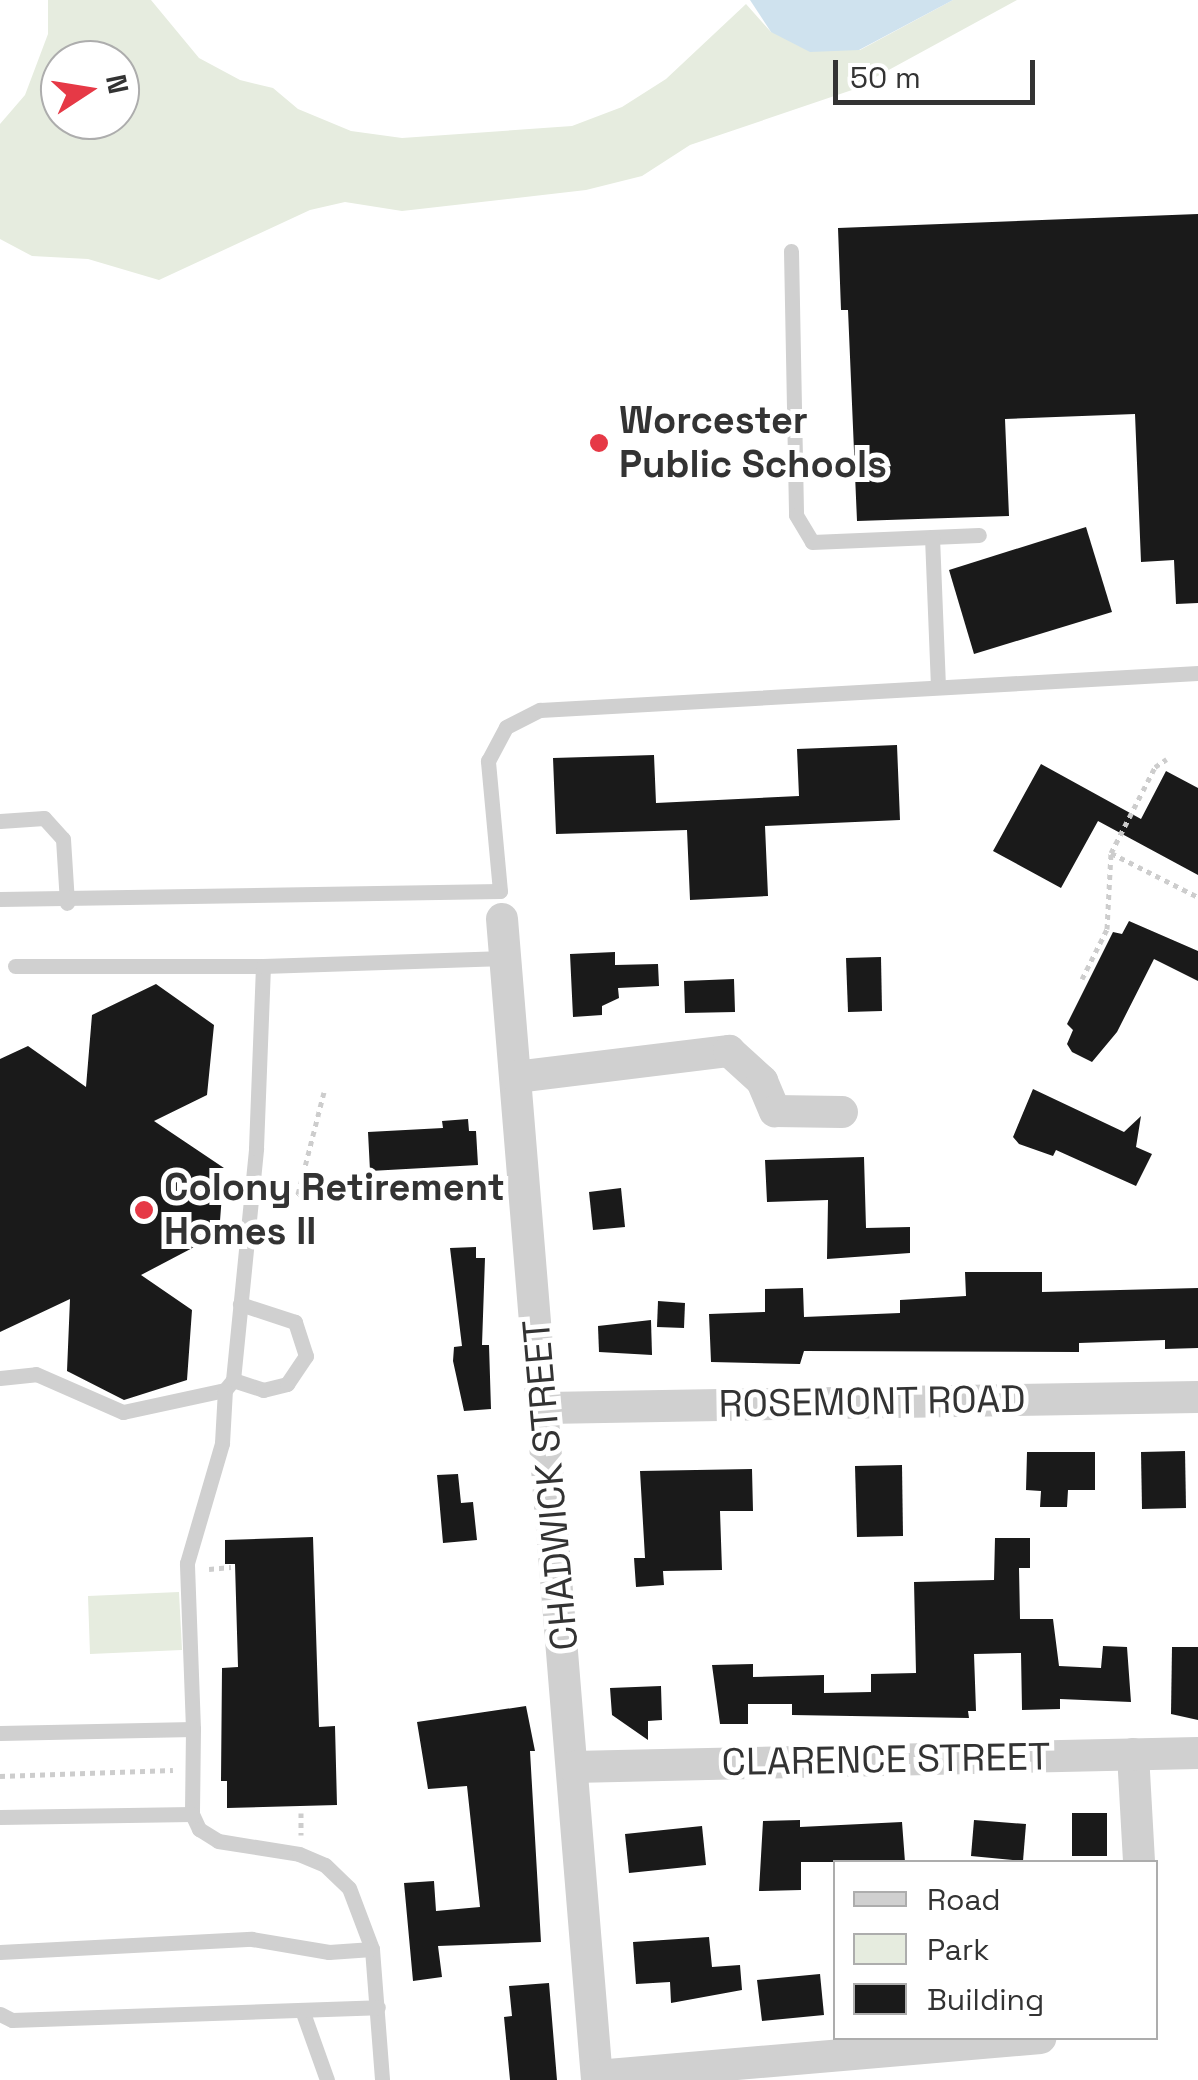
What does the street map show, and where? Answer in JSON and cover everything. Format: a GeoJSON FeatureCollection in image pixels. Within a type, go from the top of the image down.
{"type":"FeatureCollection","features":[{"type":"Feature","properties":{"kind":"street","name":"CHADWICK STREET"},"geometry":{"type":"LineString","coordinates":[[501,905],[546,1408],[597,2078]]}},
{"type":"Feature","properties":{"kind":"street"},"geometry":{"type":"LineString","coordinates":[[516,1077],[729,1050],[762,1082],[775,1111],[842,1112]]}},
{"type":"Feature","properties":{"kind":"street","name":"ROSEMONT ROAD"},"geometry":{"type":"LineString","coordinates":[[546,1408],[1198,1397]]}},
{"type":"Feature","properties":{"kind":"street","name":"CLARENCE STREET"},"geometry":{"type":"LineString","coordinates":[[573,1768],[1198,1753]]}},
{"type":"Feature","properties":{"kind":"street"},"geometry":{"type":"LineString","coordinates":[[1133,1754],[1139,1860]]}},
{"type":"Feature","properties":{"kind":"street"},"geometry":{"type":"LineString","coordinates":[[597,2078],[1018,2040]]}},
{"type":"Feature","properties":{"kind":"lane"},"geometry":{"type":"LineString","coordinates":[[790,251],[796,515],[812,542],[979,535]]}},
{"type":"Feature","properties":{"kind":"lane"},"geometry":{"type":"LineString","coordinates":[[932,538],[938,686]]}},
{"type":"Feature","properties":{"kind":"lane"},"geometry":{"type":"LineString","coordinates":[[0,900],[501,905],[488,760],[498,734],[525,714],[573,705],[1198,672]]}},
{"type":"Feature","properties":{"kind":"lane"},"geometry":{"type":"LineString","coordinates":[[0,820],[44,818],[63,839],[67,903]]}},
{"type":"Feature","properties":{"kind":"lane"},"geometry":{"type":"LineString","coordinates":[[15,966],[263,966],[505,958]]}},
{"type":"Feature","properties":{"kind":"lane"},"geometry":{"type":"LineString","coordinates":[[263,966],[240,1304],[222,1443],[187,1563],[192,1814],[199,1829],[218,1840],[299,1854],[325,1865],[349,1888],[372,1949],[382,2080]]}},
{"type":"Feature","properties":{"kind":"lane"},"geometry":{"type":"LineString","coordinates":[[0,1378],[36,1374],[123,1412],[229,1385],[262,1390],[287,1384],[306,1356],[295,1322],[240,1304]]}},
{"type":"Feature","properties":{"kind":"lane"},"geometry":{"type":"LineString","coordinates":[[0,1733],[193,1729]]}},
{"type":"Feature","properties":{"kind":"lane"},"geometry":{"type":"LineString","coordinates":[[0,1818],[192,1814]]}},
{"type":"Feature","properties":{"kind":"lane"},"geometry":{"type":"LineString","coordinates":[[0,1952],[252,1940],[329,1952],[372,1949]]}},
{"type":"Feature","properties":{"kind":"lane"},"geometry":{"type":"LineString","coordinates":[[0,2014],[12,2020],[378,2006]]}},
{"type":"Feature","properties":{"kind":"lane"},"geometry":{"type":"LineString","coordinates":[[302,2010],[327,2080]]}},
{"type":"Feature","properties":{"kind":"path"},"geometry":{"type":"LineString","coordinates":[[1082,979],[1108,929],[1110,853],[1155,767],[1167,759]]}},
{"type":"Feature","properties":{"kind":"path"},"geometry":{"type":"LineString","coordinates":[[1110,853],[1198,897]]}},
{"type":"Feature","properties":{"kind":"path"},"geometry":{"type":"LineString","coordinates":[[248,1225],[298,1194],[324,1092]]}},
{"type":"Feature","properties":{"kind":"path"},"geometry":{"type":"LineString","coordinates":[[199,1569],[230,1567]]}},
{"type":"Feature","properties":{"kind":"path"},"geometry":{"type":"LineString","coordinates":[[0,1776],[193,1769]]}},
{"type":"Feature","properties":{"kind":"path"},"geometry":{"type":"LineString","coordinates":[[286,1833],[302,1835],[301,1812]]}},
{"type":"Feature","properties":{"kind":"green space"},"geometry":{"type":"Polygon","coordinates":[[[48,0],[151,0],[199,58],[240,80],[273,88],[298,109],[351,131],[402,138],[572,126],[622,107],[666,79],[746,4],[771,32],[860,50],[953,0],[1017,0],[852,90],[690,145],[642,176],[586,190],[402,211],[345,202],[310,210],[159,280],[88,259],[32,256],[0,239],[0,124],[25,95],[40,55],[40,140],[140,140],[140,40],[46,40],[48,0]]]}},
{"type":"Feature","properties":{"kind":"green space"},"geometry":{"type":"Polygon","coordinates":[[[179,1592],[182,1650],[90,1654],[88,1596],[179,1592]]]}},
{"type":"Feature","properties":{"kind":"water"},"geometry":{"type":"Polygon","coordinates":[[[750,0],[953,0],[859,50],[810,52],[771,32],[750,0]]]}},
{"type":"Feature","properties":{"kind":"building"},"geometry":{"type":"Polygon","coordinates":[[[1198,214],[1198,603],[1176,604],[1174,560],[1141,562],[1135,414],[1005,419],[1009,516],[857,521],[848,310],[841,310],[838,228],[1198,214]]]}},
{"type":"Feature","properties":{"kind":"building"},"geometry":{"type":"Polygon","coordinates":[[[1086,527],[1112,612],[974,654],[949,570],[1086,527]]]}},
{"type":"Feature","properties":{"kind":"building"},"geometry":{"type":"Polygon","coordinates":[[[897,745],[900,820],[765,826],[768,896],[690,900],[687,830],[556,834],[553,758],[654,755],[656,803],[799,796],[797,749],[897,745]]]}},
{"type":"Feature","properties":{"kind":"building"},"geometry":{"type":"Polygon","coordinates":[[[1041,764],[1141,819],[1166,771],[1198,788],[1198,875],[1098,821],[1061,888],[993,851],[1041,764]]]}},
{"type":"Feature","properties":{"kind":"building"},"geometry":{"type":"Polygon","coordinates":[[[1129,921],[1198,951],[1198,981],[1154,959],[1117,1032],[1092,1062],[1072,1052],[1067,1044],[1073,1030],[1067,1024],[1113,932],[1122,934],[1129,921]]]}},
{"type":"Feature","properties":{"kind":"building"},"geometry":{"type":"Polygon","coordinates":[[[615,952],[615,965],[658,964],[659,986],[618,988],[619,998],[602,1006],[602,1015],[573,1017],[570,954],[615,952]]]}},
{"type":"Feature","properties":{"kind":"building"},"geometry":{"type":"Polygon","coordinates":[[[881,957],[882,1011],[848,1012],[846,958],[881,957]]]}},
{"type":"Feature","properties":{"kind":"building"},"geometry":{"type":"Polygon","coordinates":[[[734,979],[735,1012],[685,1013],[684,981],[734,979]]]}},
{"type":"Feature","properties":{"kind":"building","name":"Colony Retirement Homes II"},"geometry":{"type":"Polygon","coordinates":[[[156,984],[214,1025],[207,1095],[154,1121],[224,1168],[219,1234],[141,1275],[192,1310],[187,1380],[124,1400],[67,1371],[70,1299],[0,1332],[0,1059],[28,1046],[86,1087],[92,1015],[156,984]]]}},
{"type":"Feature","properties":{"kind":"building"},"geometry":{"type":"Polygon","coordinates":[[[1033,1089],[1124,1132],[1141,1116],[1136,1147],[1152,1154],[1136,1186],[1056,1150],[1053,1156],[1019,1144],[1013,1137],[1033,1089]]]}},
{"type":"Feature","properties":{"kind":"building"},"geometry":{"type":"Polygon","coordinates":[[[468,1119],[469,1131],[476,1131],[478,1165],[370,1171],[368,1132],[443,1128],[442,1121],[468,1119]]]}},
{"type":"Feature","properties":{"kind":"building"},"geometry":{"type":"Polygon","coordinates":[[[864,1157],[866,1228],[910,1227],[910,1253],[827,1259],[828,1200],[767,1202],[765,1160],[864,1157]]]}},
{"type":"Feature","properties":{"kind":"building"},"geometry":{"type":"Polygon","coordinates":[[[621,1188],[625,1227],[593,1230],[589,1192],[621,1188]]]}},
{"type":"Feature","properties":{"kind":"building"},"geometry":{"type":"Polygon","coordinates":[[[476,1247],[476,1258],[485,1258],[482,1345],[489,1345],[491,1409],[464,1411],[453,1361],[454,1347],[462,1346],[450,1248],[476,1247]]]}},
{"type":"Feature","properties":{"kind":"building"},"geometry":{"type":"Polygon","coordinates":[[[965,1272],[1042,1272],[1042,1292],[1198,1288],[1198,1348],[1165,1349],[1165,1340],[1079,1343],[1079,1352],[804,1351],[800,1364],[711,1362],[709,1314],[765,1312],[765,1289],[803,1288],[804,1317],[900,1313],[900,1300],[966,1296],[965,1272]]]}},
{"type":"Feature","properties":{"kind":"building"},"geometry":{"type":"Polygon","coordinates":[[[658,1301],[685,1303],[684,1328],[657,1327],[658,1301]]]}},
{"type":"Feature","properties":{"kind":"building"},"geometry":{"type":"Polygon","coordinates":[[[651,1320],[652,1355],[599,1352],[598,1326],[651,1320]]]}},
{"type":"Feature","properties":{"kind":"building"},"geometry":{"type":"Polygon","coordinates":[[[1185,1451],[1186,1508],[1142,1509],[1141,1452],[1185,1451]]]}},
{"type":"Feature","properties":{"kind":"building"},"geometry":{"type":"Polygon","coordinates":[[[1027,1452],[1095,1452],[1095,1490],[1068,1490],[1067,1507],[1040,1507],[1041,1491],[1026,1490],[1027,1452]]]}},
{"type":"Feature","properties":{"kind":"building"},"geometry":{"type":"Polygon","coordinates":[[[902,1465],[903,1536],[857,1537],[855,1466],[902,1465]]]}},
{"type":"Feature","properties":{"kind":"building"},"geometry":{"type":"Polygon","coordinates":[[[752,1469],[753,1511],[720,1511],[722,1570],[663,1571],[664,1585],[636,1587],[634,1558],[645,1558],[640,1471],[752,1469]]]}},
{"type":"Feature","properties":{"kind":"building"},"geometry":{"type":"Polygon","coordinates":[[[458,1474],[461,1503],[473,1502],[477,1540],[443,1543],[437,1475],[458,1474]]]}},
{"type":"Feature","properties":{"kind":"building"},"geometry":{"type":"Polygon","coordinates":[[[313,1537],[319,1727],[335,1726],[337,1805],[227,1808],[227,1781],[221,1781],[222,1668],[238,1667],[235,1564],[225,1564],[225,1540],[313,1537]]]}},
{"type":"Feature","properties":{"kind":"building"},"geometry":{"type":"Polygon","coordinates":[[[995,1538],[1030,1538],[1030,1568],[1019,1568],[1020,1619],[1053,1619],[1059,1666],[1101,1668],[1103,1646],[1127,1647],[1131,1702],[1060,1699],[1060,1709],[1022,1710],[1021,1653],[974,1654],[976,1711],[968,1711],[969,1718],[792,1715],[792,1704],[748,1704],[748,1724],[720,1724],[712,1665],[753,1664],[753,1677],[824,1675],[824,1693],[871,1692],[871,1674],[916,1673],[914,1582],[994,1580],[995,1538]]]}},
{"type":"Feature","properties":{"kind":"building"},"geometry":{"type":"Polygon","coordinates":[[[1172,1647],[1198,1647],[1198,1720],[1171,1714],[1172,1647]]]}},
{"type":"Feature","properties":{"kind":"building"},"geometry":{"type":"Polygon","coordinates":[[[661,1686],[662,1720],[648,1721],[648,1740],[612,1715],[610,1688],[661,1686]]]}},
{"type":"Feature","properties":{"kind":"building"},"geometry":{"type":"Polygon","coordinates":[[[526,1706],[535,1751],[530,1751],[541,1942],[438,1946],[442,1977],[413,1981],[404,1883],[434,1881],[436,1911],[480,1907],[467,1786],[428,1789],[417,1722],[526,1706]]]}},
{"type":"Feature","properties":{"kind":"building"},"geometry":{"type":"Polygon","coordinates":[[[1072,1813],[1107,1813],[1107,1856],[1072,1856],[1072,1813]]]}},
{"type":"Feature","properties":{"kind":"building"},"geometry":{"type":"Polygon","coordinates":[[[800,1820],[800,1827],[902,1822],[905,1860],[801,1862],[801,1890],[759,1891],[763,1821],[800,1820]]]}},
{"type":"Feature","properties":{"kind":"building"},"geometry":{"type":"Polygon","coordinates":[[[974,1820],[1026,1824],[1023,1860],[971,1856],[974,1820]]]}},
{"type":"Feature","properties":{"kind":"building"},"geometry":{"type":"Polygon","coordinates":[[[702,1826],[706,1865],[629,1873],[625,1834],[702,1826]]]}},
{"type":"Feature","properties":{"kind":"building"},"geometry":{"type":"Polygon","coordinates":[[[709,1937],[712,1967],[740,1965],[742,1990],[671,2003],[670,1982],[636,1984],[633,1942],[709,1937]]]}},
{"type":"Feature","properties":{"kind":"building"},"geometry":{"type":"Polygon","coordinates":[[[820,1974],[824,2015],[762,2021],[757,1980],[820,1974]]]}},
{"type":"Feature","properties":{"kind":"building"},"geometry":{"type":"Polygon","coordinates":[[[549,1983],[557,2080],[510,2080],[504,2017],[512,2016],[509,1986],[549,1983]]]}},
{"type":"Feature","properties":{"kind":"place","name":"Worcester Public Schools"},"geometry":{"type":"Point","coordinates":[599,443]}},
{"type":"Feature","properties":{"kind":"place","name":"Colony Retirement Homes II"},"geometry":{"type":"Point","coordinates":[144,1210]}}]}
